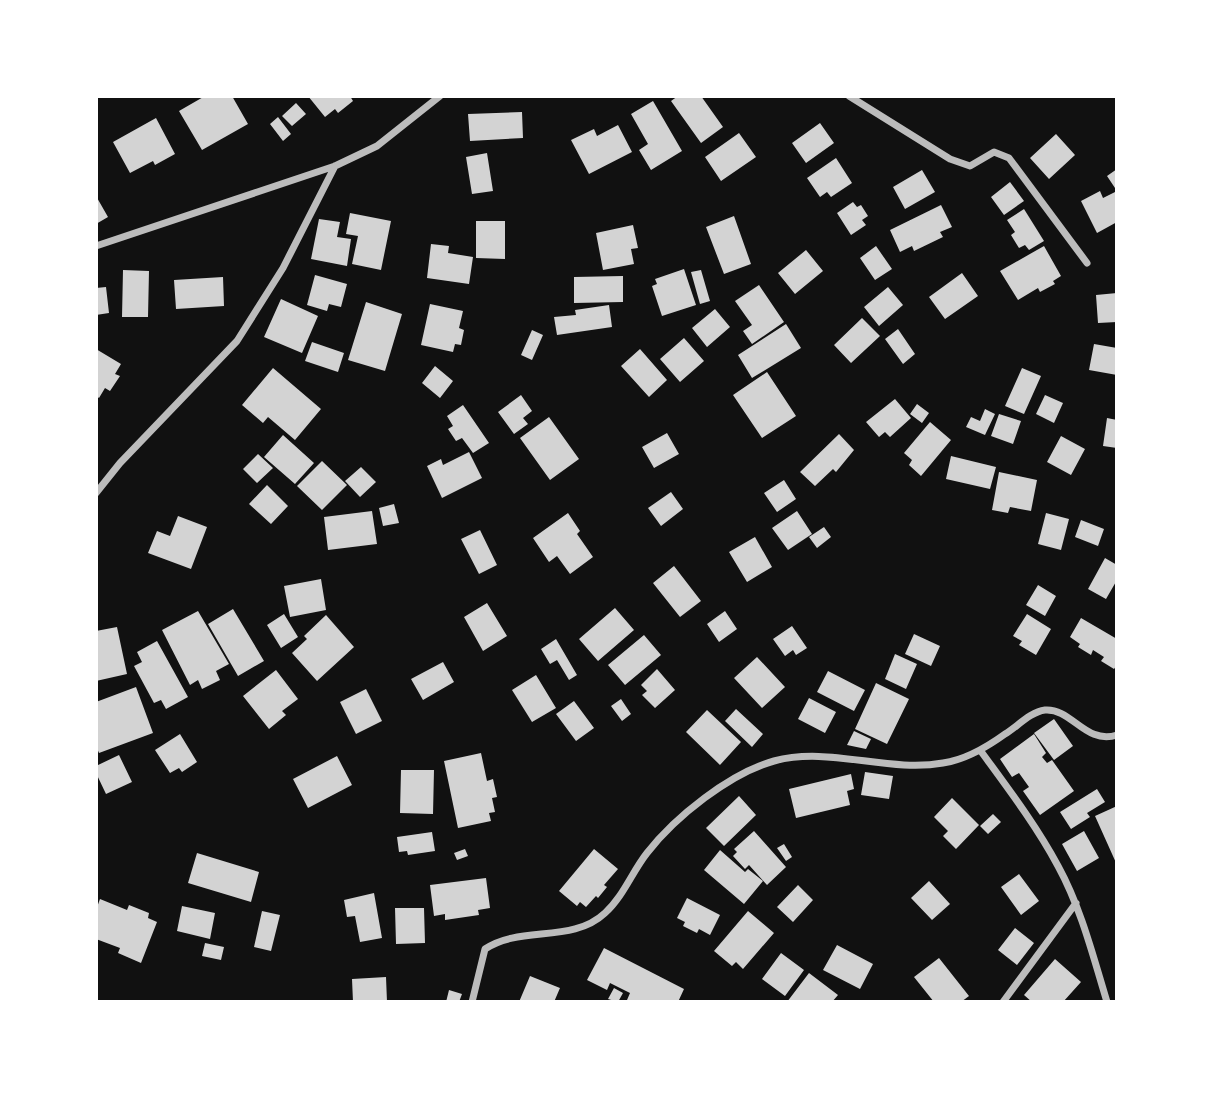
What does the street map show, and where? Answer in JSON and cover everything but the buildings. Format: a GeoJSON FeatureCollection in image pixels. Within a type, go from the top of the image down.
{"type":"FeatureCollection","features":[{"type":"Feature","properties":{"kind":"street"},"geometry":{"type":"LineString","coordinates":[[96,246],[335,166],[377,146],[440,96]]}},
{"type":"Feature","properties":{"kind":"street"},"geometry":{"type":"LineString","coordinates":[[849,96],[950,159],[971,166],[994,152],[1009,158],[1087,263]]}},
{"type":"Feature","properties":{"kind":"street"},"geometry":{"type":"LineString","coordinates":[[96,493],[120,463],[237,341],[283,268],[335,166]]}},
{"type":"Feature","properties":{"kind":"street"},"geometry":{"type":"LineString","coordinates":[[472,1002],[485,949],[509,938],[566,931],[583,926],[604,914],[648,852],[674,825],[714,792],[743,774],[773,761],[795,757],[842,758],[922,766],[945,763],[980,750],[1044,710],[1058,712],[1096,736],[1107,738],[1117,735]]}},
{"type":"Feature","properties":{"kind":"street"},"geometry":{"type":"LineString","coordinates":[[980,750],[1058,865],[1076,903],[1107,1002]]}},
{"type":"Feature","properties":{"kind":"street"},"geometry":{"type":"LineString","coordinates":[[1003,1002],[1076,903]]}}]}
